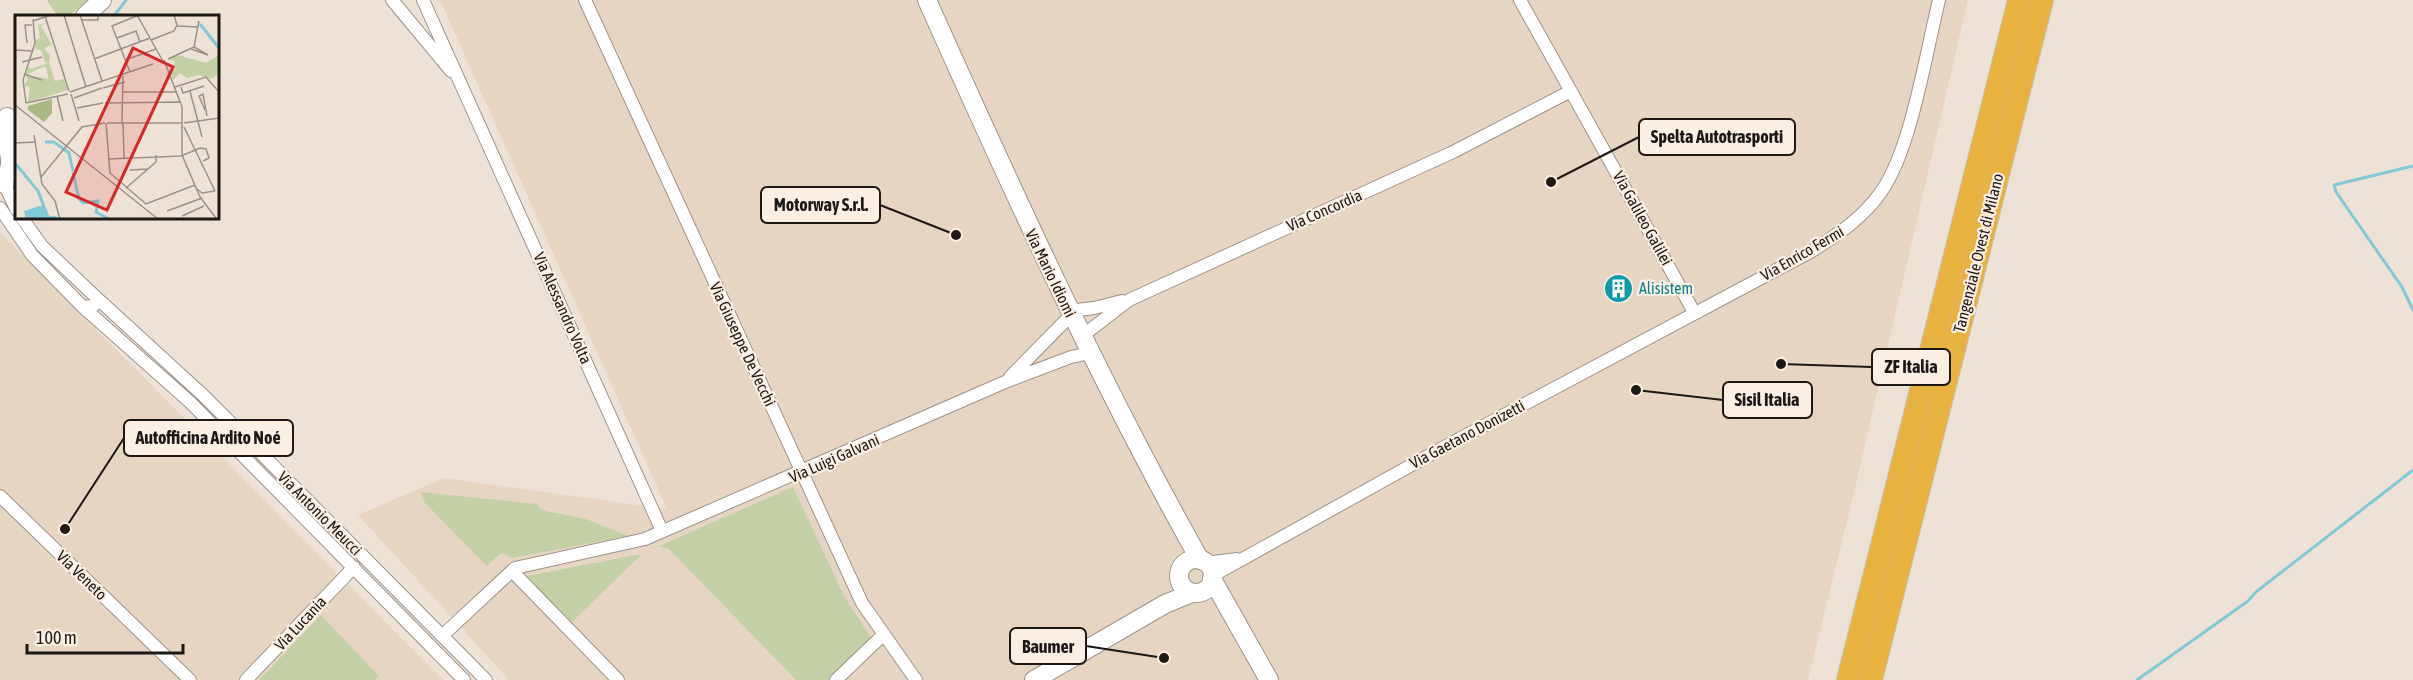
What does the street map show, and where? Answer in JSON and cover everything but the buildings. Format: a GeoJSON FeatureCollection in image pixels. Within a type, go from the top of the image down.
{"type":"FeatureCollection","features":[{"type":"Feature","properties":{"kind":"highway","name":"Tangenziale Ovest di Milano"},"geometry":{"type":"LineString","coordinates":[[1848,680],[2019,0]]}},
{"type":"Feature","properties":{"kind":"highway","name":"Tangenziale Ovest di Milano"},"geometry":{"type":"LineString","coordinates":[[1871,680],[2042,0]]}},
{"type":"Feature","properties":{"kind":"street"},"geometry":{"type":"LineString","coordinates":[[86,15],[102,0]]}},
{"type":"Feature","properties":{"kind":"street","name":"Via Alessandro Volta"},"geometry":{"type":"LineString","coordinates":[[392,0],[462,84]]}},
{"type":"Feature","properties":{"kind":"street","name":"Via Alessandro Volta"},"geometry":{"type":"LineString","coordinates":[[423,0],[662,531]]}},
{"type":"Feature","properties":{"kind":"street","name":"Via Giuseppe De Vecchi"},"geometry":{"type":"LineString","coordinates":[[585,0],[862,603],[916,680]]}},
{"type":"Feature","properties":{"kind":"street","name":"Via Mario Idiomi"},"geometry":{"type":"LineString","coordinates":[[927,0],[1070,313],[1123,421],[1189,539],[1199,575]]}},
{"type":"Feature","properties":{"kind":"street","name":"Via Galileo Galilei"},"geometry":{"type":"LineString","coordinates":[[1520,0],[1694,312]]}},
{"type":"Feature","properties":{"kind":"street","name":"Via Enrico Fermi"},"geometry":{"type":"LineString","coordinates":[[1694,312],[1812,251],[1844,231],[1881,192],[1894,170],[1907,132],[1939,0]]}},
{"type":"Feature","properties":{"kind":"street","name":"Via Concordia"},"geometry":{"type":"LineString","coordinates":[[1086,345],[1129,300],[1453,152],[1571,91]]}},
{"type":"Feature","properties":{"kind":"street"},"geometry":{"type":"LineString","coordinates":[[8,114],[3,142],[10,155],[4,178],[15,207]]}},
{"type":"Feature","properties":{"kind":"street","name":"Via Antonio Meucci"},"geometry":{"type":"LineString","coordinates":[[0,208],[32,255],[83,307],[191,403],[464,680]]}},
{"type":"Feature","properties":{"kind":"street","name":"Via Antonio Meucci"},"geometry":{"type":"LineString","coordinates":[[23,219],[42,246],[205,397],[486,680]]}},
{"type":"Feature","properties":{"kind":"street"},"geometry":{"type":"LineString","coordinates":[[83,307],[93,306],[99,300]]}},
{"type":"Feature","properties":{"kind":"street"},"geometry":{"type":"LineString","coordinates":[[1070,313],[1129,300]]}},
{"type":"Feature","properties":{"kind":"street","name":"Via Gaetano Donizetti"},"geometry":{"type":"LineString","coordinates":[[1199,575],[1241,559],[1694,312]]}},
{"type":"Feature","properties":{"kind":"street","name":"Via Luigi Galvani"},"geometry":{"type":"LineString","coordinates":[[1005,382],[1070,313]]}},
{"type":"Feature","properties":{"kind":"street","name":"Via Luigi Galvani"},"geometry":{"type":"LineString","coordinates":[[512,571],[645,539],[1005,382],[1071,357],[1086,345]]}},
{"type":"Feature","properties":{"kind":"street","name":"Via Veneto"},"geometry":{"type":"LineString","coordinates":[[0,496],[190,680]]}},
{"type":"Feature","properties":{"kind":"street","name":"Via Lucania"},"geometry":{"type":"LineString","coordinates":[[246,680],[354,567]]}},
{"type":"Feature","properties":{"kind":"street"},"geometry":{"type":"LineString","coordinates":[[442,636],[512,571],[618,680]]}},
{"type":"Feature","properties":{"kind":"street"},"geometry":{"type":"LineString","coordinates":[[1034,680],[1165,604],[1199,575],[1225,604],[1269,680]]}},
{"type":"Feature","properties":{"kind":"street"},"geometry":{"type":"LineString","coordinates":[[837,680],[884,634]]}},
{"type":"Feature","properties":{"kind":"shaded area"},"geometry":{"type":"Polygon","coordinates":[[[440,0],[1968,0],[1852,501],[1808,680],[509,680],[358,515],[444,478],[667,509],[440,0]]]}},
{"type":"Feature","properties":{"kind":"shaded area"},"geometry":{"type":"Polygon","coordinates":[[[0,232],[443,680],[0,680],[0,232]]]}},
{"type":"Feature","properties":{"kind":"green space"},"geometry":{"type":"Polygon","coordinates":[[[47,0],[88,0],[70,15],[56,15],[47,0]]]}},
{"type":"Feature","properties":{"kind":"green space"},"geometry":{"type":"Polygon","coordinates":[[[793,487],[844,596],[871,638],[829,680],[796,680],[669,549],[659,546],[793,487]]]}},
{"type":"Feature","properties":{"kind":"green space"},"geometry":{"type":"Polygon","coordinates":[[[420,492],[537,504],[541,510],[586,519],[628,536],[512,558],[502,552],[487,566],[425,503],[420,492]]]}},
{"type":"Feature","properties":{"kind":"green space"},"geometry":{"type":"Polygon","coordinates":[[[642,554],[572,622],[527,577],[527,576],[642,554]]]}},
{"type":"Feature","properties":{"kind":"green space"},"geometry":{"type":"Polygon","coordinates":[[[321,615],[379,676],[374,680],[259,680],[321,615]]]}},
{"type":"Feature","properties":{"kind":"waterway"},"geometry":{"type":"LineString","coordinates":[[115,15],[126,0]]}},
{"type":"Feature","properties":{"kind":"waterway"},"geometry":{"type":"LineString","coordinates":[[2413,166],[2334,185],[2336,192],[2402,287],[2413,310]]}},
{"type":"Feature","properties":{"kind":"waterway"},"geometry":{"type":"LineString","coordinates":[[2137,680],[2248,601],[2256,592],[2413,470]]}},
{"type":"Feature","properties":{"kind":"place","name":"Spelta Autotrasporti"},"geometry":{"type":"Point","coordinates":[1551,182]}},
{"type":"Feature","properties":{"kind":"place","name":"Motorway S.r.l."},"geometry":{"type":"Point","coordinates":[956,235]}},
{"type":"Feature","properties":{"kind":"place","name":"Alisistem"},"geometry":{"type":"Point","coordinates":[1618,288]}},
{"type":"Feature","properties":{"kind":"place","name":"ZF Italia"},"geometry":{"type":"Point","coordinates":[1781,364]}},
{"type":"Feature","properties":{"kind":"place","name":"Sisil Italia"},"geometry":{"type":"Point","coordinates":[1636,390]}},
{"type":"Feature","properties":{"kind":"place","name":"Autofficina Ardito Noé"},"geometry":{"type":"Point","coordinates":[65,529]}},
{"type":"Feature","properties":{"kind":"place","name":"Baumer"},"geometry":{"type":"Point","coordinates":[1164,658]}}]}
